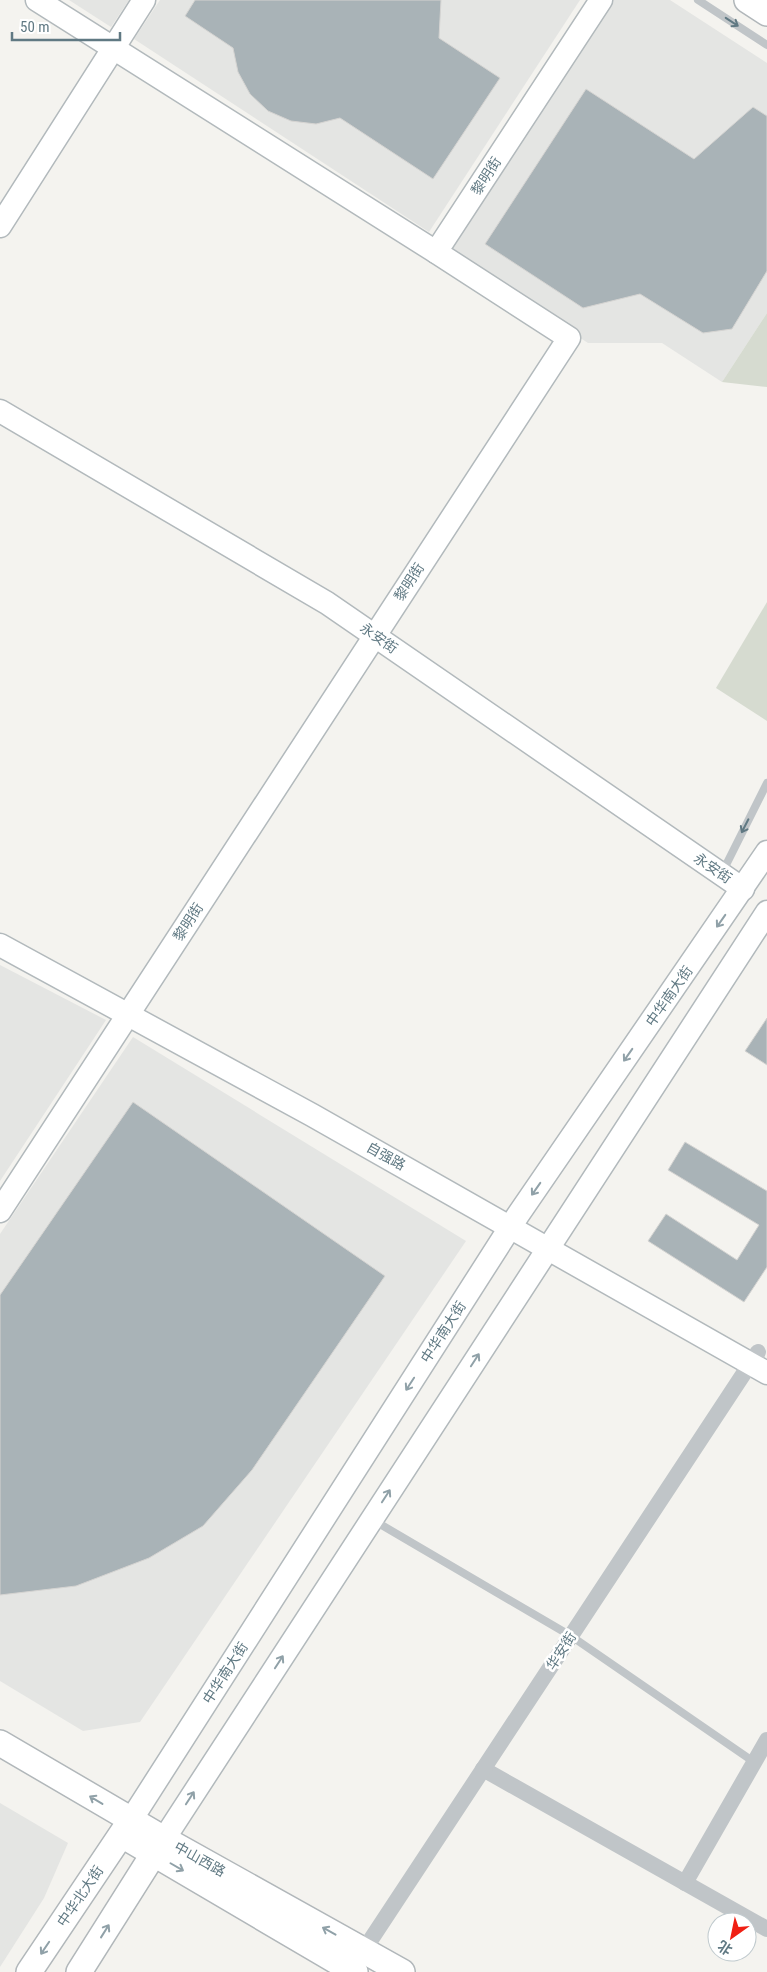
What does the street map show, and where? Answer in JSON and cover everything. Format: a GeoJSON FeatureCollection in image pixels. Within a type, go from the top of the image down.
{"type":"FeatureCollection","features":[{"type":"Feature","properties":{"kind":"main road"},"geometry":{"type":"LineString","coordinates":[[37,0],[436,252]]}},
{"type":"Feature","properties":{"kind":"main road"},"geometry":{"type":"LineString","coordinates":[[0,226],[144,0]]}},
{"type":"Feature","properties":{"kind":"main road","name":"黎明街"},"geometry":{"type":"LineString","coordinates":[[0,1211],[569,338],[436,252],[601,0]]}},
{"type":"Feature","properties":{"kind":"main road"},"geometry":{"type":"LineString","coordinates":[[747,0],[767,13]]}},
{"type":"Feature","properties":{"kind":"main road","name":"永安街"},"geometry":{"type":"LineString","coordinates":[[0,411],[327,603],[743,889]]}},
{"type":"Feature","properties":{"kind":"main road","name":"中华南大街"},"geometry":{"type":"LineString","coordinates":[[126,1827],[514,1221],[767,852]]}},
{"type":"Feature","properties":{"kind":"main road"},"geometry":{"type":"LineString","coordinates":[[79,1972],[767,912]]}},
{"type":"Feature","properties":{"kind":"main road","name":"自强路"},"geometry":{"type":"LineString","coordinates":[[0,930],[132,1008],[514,1221],[760,1362]]}},
{"type":"Feature","properties":{"kind":"main road","name":"自强路"},"geometry":{"type":"LineString","coordinates":[[0,945],[132,1008]]}},
{"type":"Feature","properties":{"kind":"main road","name":"中山西路"},"geometry":{"type":"LineString","coordinates":[[0,1743],[126,1827]]}},
{"type":"Feature","properties":{"kind":"main road","name":"中山西路"},"geometry":{"type":"LineString","coordinates":[[0,1762],[126,1827],[355,1966],[402,1972]]}},
{"type":"Feature","properties":{"kind":"main road","name":"中华北大街"},"geometry":{"type":"LineString","coordinates":[[29,1972],[126,1827]]}},
{"type":"Feature","properties":{"kind":"street","name":"华安街"},"geometry":{"type":"LineString","coordinates":[[355,1966],[571,1636],[760,1362]]}},
{"type":"Feature","properties":{"kind":"street"},"geometry":{"type":"LineString","coordinates":[[685,1883],[767,1740]]}},
{"type":"Feature","properties":{"kind":"street"},"geometry":{"type":"LineString","coordinates":[[483,1769],[767,1929]]}},
{"type":"Feature","properties":{"kind":"lane"},"geometry":{"type":"LineString","coordinates":[[698,0],[767,45]]}},
{"type":"Feature","properties":{"kind":"lane"},"geometry":{"type":"LineString","coordinates":[[721,874],[767,783]]}},
{"type":"Feature","properties":{"kind":"lane"},"geometry":{"type":"LineString","coordinates":[[372,1519],[571,1636],[754,1762]]}},
{"type":"Feature","properties":{"kind":"shaded area"},"geometry":{"type":"Polygon","coordinates":[[[69,0],[129,0],[111,27],[69,0]]]}},
{"type":"Feature","properties":{"kind":"shaded area"},"geometry":{"type":"Polygon","coordinates":[[[160,0],[580,0],[429,232],[134,39],[160,0]]]}},
{"type":"Feature","properties":{"kind":"shaded area"},"geometry":{"type":"Polygon","coordinates":[[[613,0],[670,0],[767,63],[767,313],[722,382],[662,343],[588,343],[449,252],[613,0]]]}},
{"type":"Feature","properties":{"kind":"shaded area"},"geometry":{"type":"Polygon","coordinates":[[[767,313],[767,387],[722,382],[767,313]]]}},
{"type":"Feature","properties":{"kind":"shaded area"},"geometry":{"type":"Polygon","coordinates":[[[767,602],[767,721],[716,688],[767,602]]]}},
{"type":"Feature","properties":{"kind":"shaded area"},"geometry":{"type":"Polygon","coordinates":[[[0,965],[106,1020],[0,1181],[0,965]]]}},
{"type":"Feature","properties":{"kind":"shaded area"},"geometry":{"type":"Polygon","coordinates":[[[133,1037],[466,1241],[140,1722],[83,1731],[0,1681],[0,1234],[133,1037]]]}},
{"type":"Feature","properties":{"kind":"shaded area"},"geometry":{"type":"Polygon","coordinates":[[[0,1803],[68,1843],[44,1898],[0,1967],[0,1803]]]}},
{"type":"Feature","properties":{"kind":"building"},"geometry":{"type":"Polygon","coordinates":[[[195,0],[441,0],[439,38],[500,78],[433,179],[340,118],[316,124],[291,121],[268,111],[250,94],[238,72],[233,48],[185,16],[195,0]]]}},
{"type":"Feature","properties":{"kind":"building"},"geometry":{"type":"Polygon","coordinates":[[[586,89],[694,159],[753,107],[767,116],[767,271],[732,329],[703,333],[640,294],[583,308],[485,244],[586,89]]]}},
{"type":"Feature","properties":{"kind":"building"},"geometry":{"type":"Polygon","coordinates":[[[767,1018],[767,1065],[745,1051],[767,1018]]]}},
{"type":"Feature","properties":{"kind":"building"},"geometry":{"type":"Polygon","coordinates":[[[133,1102],[385,1276],[252,1470],[203,1526],[149,1558],[76,1586],[0,1595],[0,1295],[133,1102]]]}},
{"type":"Feature","properties":{"kind":"building"},"geometry":{"type":"Polygon","coordinates":[[[685,1142],[767,1191],[767,1267],[744,1302],[648,1241],[666,1214],[737,1260],[759,1225],[668,1170],[685,1142]]]}}]}
